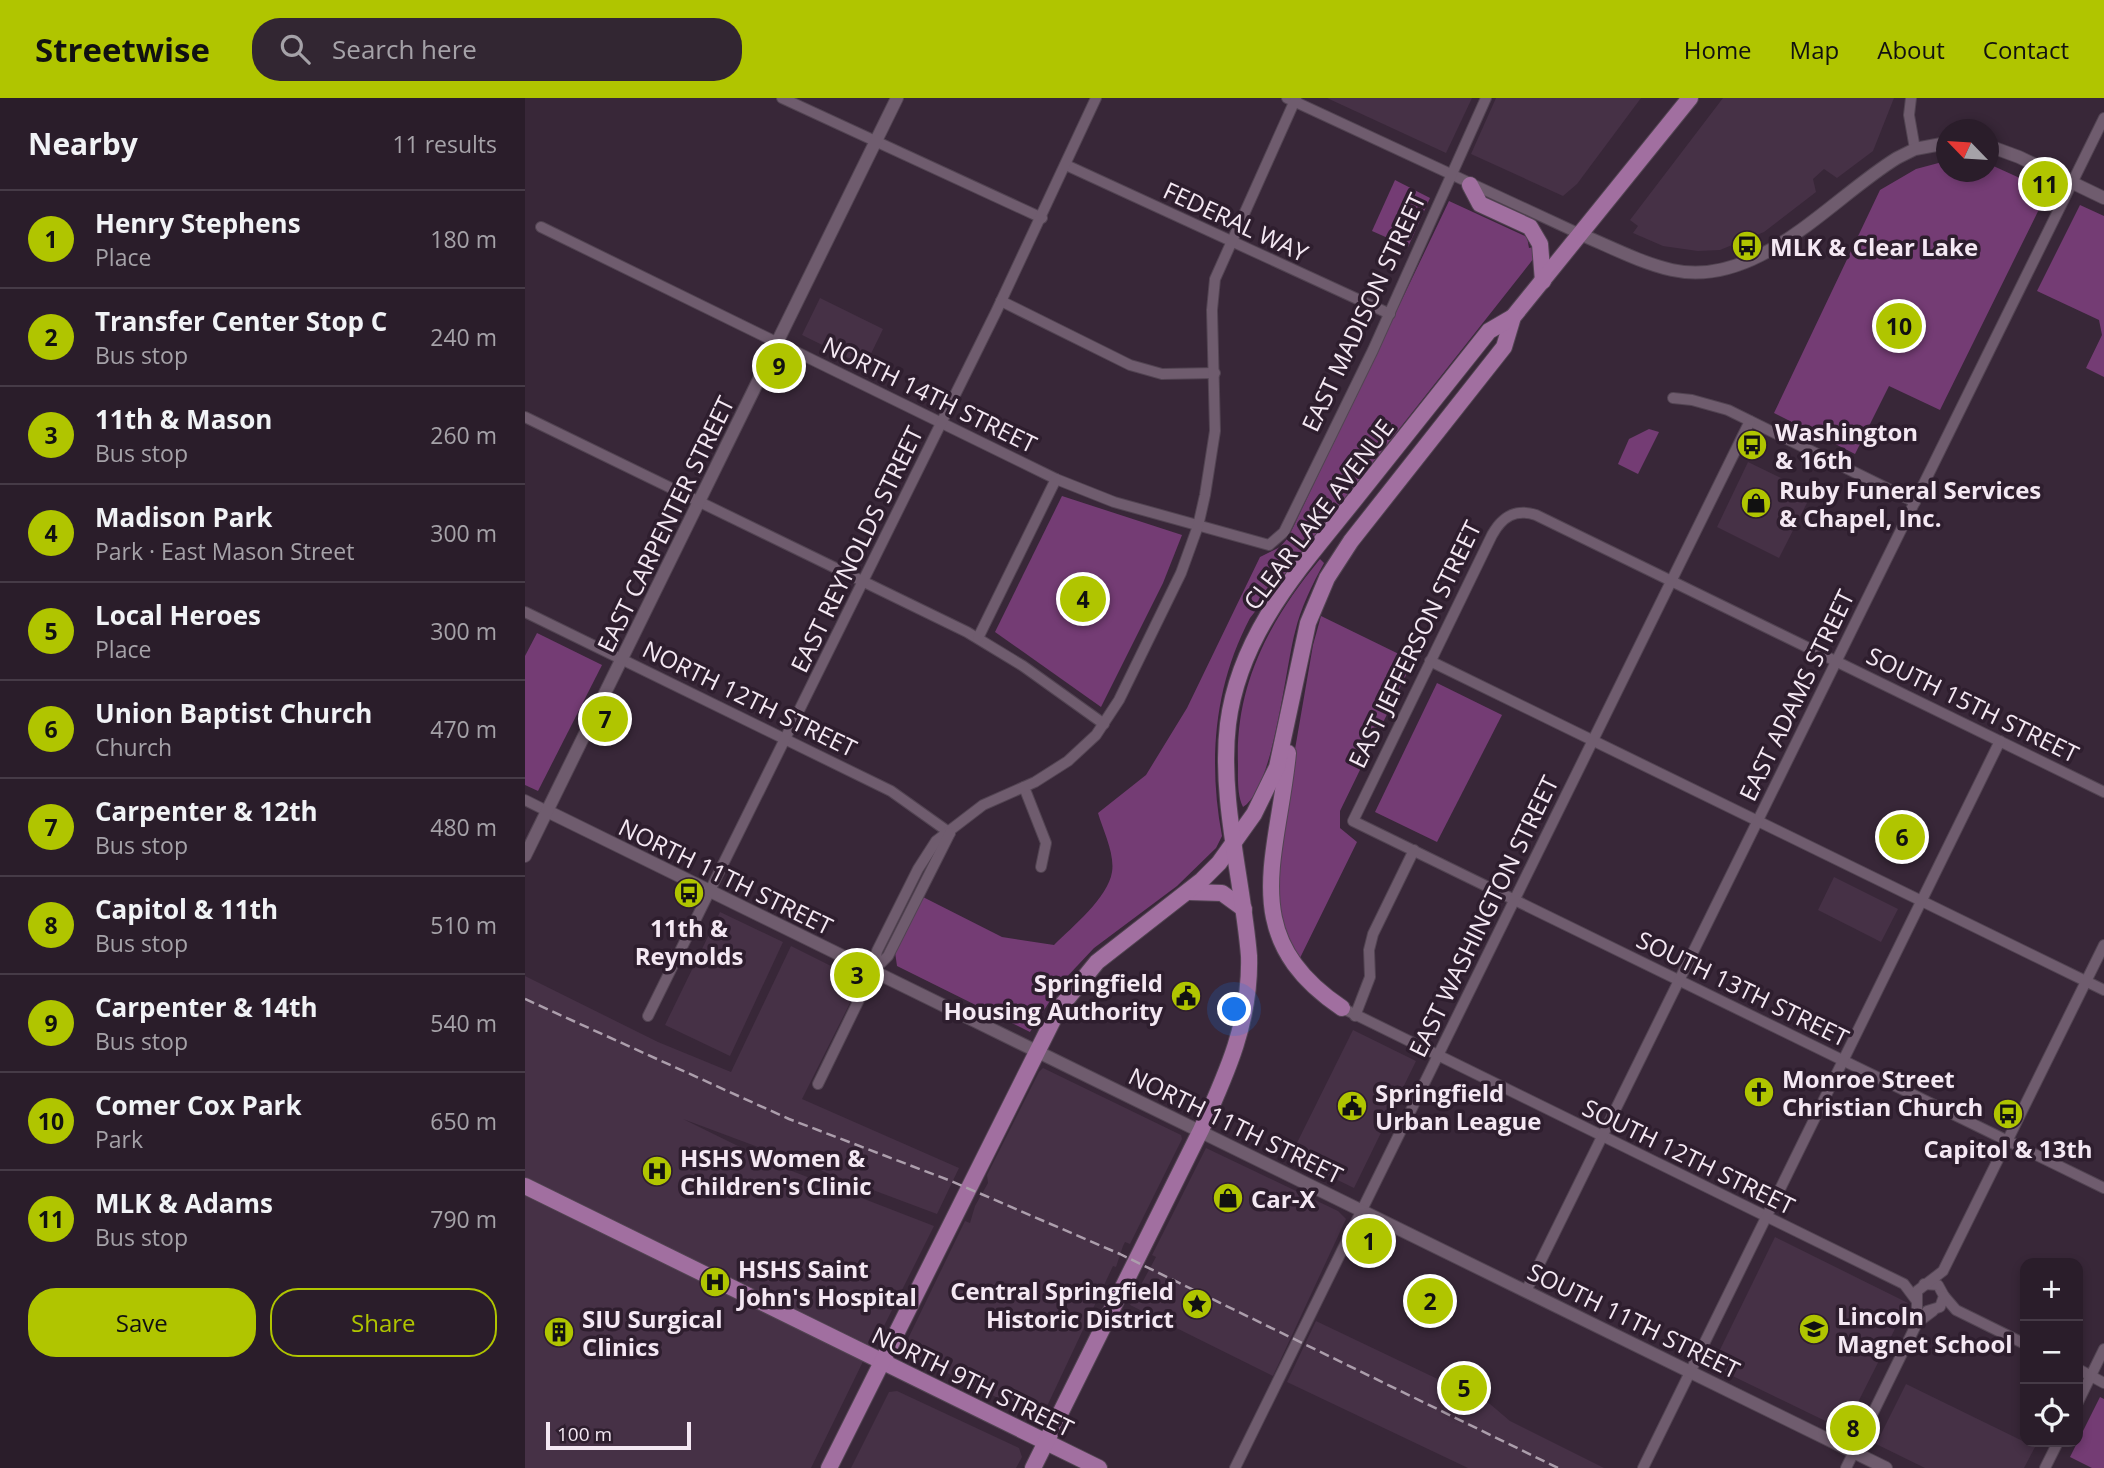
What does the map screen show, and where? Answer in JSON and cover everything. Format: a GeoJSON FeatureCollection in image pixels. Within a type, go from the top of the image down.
{"type":"FeatureCollection","features":[{"type":"Feature","properties":{"kind":"main road","name":"CLEAR LAKE AVENUE"},"geometry":{"type":"LineString","coordinates":[[1235,841],[1227,777],[1228,725],[1244,661],[1275,600],[1489,331],[1513,317],[1582,235],[1690,98]]}},
{"type":"Feature","properties":{"kind":"main road"},"geometry":{"type":"LineString","coordinates":[[1470,185],[1480,204],[1530,227],[1539,244],[1543,281]]}},
{"type":"Feature","properties":{"kind":"main road","name":"CLEAR LAKE AVENUE"},"geometry":{"type":"LineString","coordinates":[[1235,841],[1254,814],[1277,767],[1308,622],[1336,561],[1504,347],[1513,317]]}},
{"type":"Feature","properties":{"kind":"main road"},"geometry":{"type":"LineString","coordinates":[[1293,694],[1285,779],[1270,870],[1272,915],[1278,935],[1297,968],[1316,989],[1349,1012]]}},
{"type":"Feature","properties":{"kind":"main road"},"geometry":{"type":"LineString","coordinates":[[829,1468],[1036,1051],[1066,996],[1106,953],[1189,892],[1219,863],[1235,841]]}},
{"type":"Feature","properties":{"kind":"main road"},"geometry":{"type":"LineString","coordinates":[[1034,1468],[1201,1130],[1226,1076],[1243,1026],[1250,977],[1235,841]]}},
{"type":"Feature","properties":{"kind":"main road"},"geometry":{"type":"LineString","coordinates":[[1189,892],[1222,893],[1244,909]]}},
{"type":"Feature","properties":{"kind":"main road","name":"NORTH 9TH STREET"},"geometry":{"type":"LineString","coordinates":[[525,1186],[1099,1468]]}},
{"type":"Feature","properties":{"kind":"street"},"geometry":{"type":"LineString","coordinates":[[782,98],[1042,218]]}},
{"type":"Feature","properties":{"kind":"street","name":"EAST CARPENTER STREET"},"geometry":{"type":"LineString","coordinates":[[525,856],[897,98]]}},
{"type":"Feature","properties":{"kind":"street","name":"EAST REYNOLDS STREET"},"geometry":{"type":"LineString","coordinates":[[649,1016],[1042,218],[1096,98]]}},
{"type":"Feature","properties":{"kind":"street","name":"EAST MADISON STREET"},"geometry":{"type":"LineString","coordinates":[[1275,542],[1292,516],[1389,314],[1486,98]]}},
{"type":"Feature","properties":{"kind":"street"},"geometry":{"type":"LineString","coordinates":[[1911,98],[1909,116],[1915,149]]}},
{"type":"Feature","properties":{"kind":"street"},"geometry":{"type":"LineString","coordinates":[[818,1084],[873,971],[888,956],[950,832],[983,805],[1024,787],[1068,761],[1104,724],[1119,700],[1169,600],[1198,526],[1211,465],[1215,373],[1213,293],[1219,267],[1293,99],[1453,174],[1470,185],[1582,235],[1674,271],[1711,272],[1764,255],[1875,172],[1915,149],[1936,145]]}},
{"type":"Feature","properties":{"kind":"street","name":"EAST ADAMS STREET"},"geometry":{"type":"LineString","coordinates":[[1526,1291],[2104,118]]}},
{"type":"Feature","properties":{"kind":"street"},"geometry":{"type":"LineString","coordinates":[[1999,150],[2104,198]]}},
{"type":"Feature","properties":{"kind":"street","name":"FEDERAL WAY"},"geometry":{"type":"LineString","coordinates":[[1066,166],[1389,314]]}},
{"type":"Feature","properties":{"kind":"street","name":"NORTH 14TH STREET"},"geometry":{"type":"LineString","coordinates":[[541,227],[1056,480],[1114,502],[1262,545],[1275,542]]}},
{"type":"Feature","properties":{"kind":"street"},"geometry":{"type":"LineString","coordinates":[[1001,302],[1130,365],[1162,374],[1215,373]]}},
{"type":"Feature","properties":{"kind":"street"},"geometry":{"type":"LineString","coordinates":[[1673,398],[1715,405],[1915,502]]}},
{"type":"Feature","properties":{"kind":"street"},"geometry":{"type":"LineString","coordinates":[[525,417],[978,638],[1104,724]]}},
{"type":"Feature","properties":{"kind":"street","name":"EAST WASHINGTON STREET"},"geometry":{"type":"LineString","coordinates":[[1235,1468],[1750,421]]}},
{"type":"Feature","properties":{"kind":"street"},"geometry":{"type":"LineString","coordinates":[[978,638],[1056,480]]}},
{"type":"Feature","properties":{"kind":"street","name":"EAST JEFFERSON STREET"},"geometry":{"type":"LineString","coordinates":[[1353,821],[1498,524],[1514,512],[1536,515]]}},
{"type":"Feature","properties":{"kind":"street","name":"SOUTH 15TH STREET"},"geometry":{"type":"LineString","coordinates":[[1536,515],[2104,792]]}},
{"type":"Feature","properties":{"kind":"street","name":"NORTH 12TH STREET"},"geometry":{"type":"LineString","coordinates":[[525,612],[891,791],[950,832]]}},
{"type":"Feature","properties":{"kind":"street"},"geometry":{"type":"LineString","coordinates":[[1430,661],[2104,990]]}},
{"type":"Feature","properties":{"kind":"street"},"geometry":{"type":"LineString","coordinates":[[1643,1468],[2000,741]]}},
{"type":"Feature","properties":{"kind":"street"},"geometry":{"type":"LineString","coordinates":[[1024,787],[1046,843],[1041,867]]}},
{"type":"Feature","properties":{"kind":"street","name":"NORTH 11TH STREET"},"geometry":{"type":"LineString","coordinates":[[525,800],[1362,1211]]}},
{"type":"Feature","properties":{"kind":"street","name":"SOUTH 13TH STREET"},"geometry":{"type":"LineString","coordinates":[[1353,821],[2104,1188]]}},
{"type":"Feature","properties":{"kind":"street"},"geometry":{"type":"LineString","coordinates":[[1414,850],[1373,933],[1369,950],[1370,977],[1349,1012],[1438,1056]]}},
{"type":"Feature","properties":{"kind":"street"},"geometry":{"type":"LineString","coordinates":[[1846,1468],[1917,1323],[1935,1310],[1944,1294],[1943,1271],[2104,945]]}},
{"type":"Feature","properties":{"kind":"street","name":"SOUTH 12TH STREET"},"geometry":{"type":"LineString","coordinates":[[1438,1056],[1904,1284],[1916,1301]]}},
{"type":"Feature","properties":{"kind":"street","name":"SOUTH 11TH STREET"},"geometry":{"type":"LineString","coordinates":[[1362,1211],[1886,1468]]}},
{"type":"Feature","properties":{"kind":"street"},"geometry":{"type":"LineString","coordinates":[[1917,1323],[1916,1301],[1922,1285],[1943,1271]]}},
{"type":"Feature","properties":{"kind":"street"},"geometry":{"type":"LineString","coordinates":[[1904,1284],[1933,1283],[1956,1310]]}},
{"type":"Feature","properties":{"kind":"street"},"geometry":{"type":"LineString","coordinates":[[1916,1301],[1924,1310],[1956,1310],[2020,1342]]}},
{"type":"Feature","properties":{"kind":"street"},"geometry":{"type":"LineString","coordinates":[[2083,1392],[2104,1349]]}},
{"type":"Feature","properties":{"kind":"street"},"geometry":{"type":"LineString","coordinates":[[2083,1372],[2104,1383]]}},
{"type":"Feature","properties":{"kind":"street"},"geometry":{"type":"LineString","coordinates":[[2045,1468],[2056,1447]]}},
{"type":"Feature","properties":{"kind":"shaded area"},"geometry":{"type":"Polygon","coordinates":[[[1327,98],[1472,98],[1446,153],[1327,98]]]}},
{"type":"Feature","properties":{"kind":"shaded area"},"geometry":{"type":"Polygon","coordinates":[[[1496,98],[1641,98],[1577,184],[1563,196],[1471,154],[1496,98]]]}},
{"type":"Feature","properties":{"kind":"shaded area"},"geometry":{"type":"Polygon","coordinates":[[[1723,98],[1894,98],[1873,151],[1837,178],[1824,169],[1813,179],[1816,192],[1764,232],[1720,250],[1698,251],[1663,246],[1633,233],[1638,226],[1630,220],[1723,98]]]}},
{"type":"Feature","properties":{"kind":"shaded area"},"geometry":{"type":"Polygon","coordinates":[[[1936,164],[1936,182],[1999,182],[1999,169],[2048,191],[1940,410],[1889,386],[1855,454],[1774,413],[1880,190],[1916,169],[1936,164]]]}},
{"type":"Feature","properties":{"kind":"shaded area"},"geometry":{"type":"Polygon","coordinates":[[[1395,180],[1430,198],[1408,247],[1372,231],[1395,180]]]}},
{"type":"Feature","properties":{"kind":"shaded area"},"geometry":{"type":"Polygon","coordinates":[[[1449,201],[1527,237],[1529,248],[1534,247],[1534,258],[1250,618],[1228,670],[1217,724],[1215,780],[1222,836],[1216,848],[1177,886],[1094,948],[1062,982],[1030,1032],[897,966],[895,952],[921,896],[1002,937],[1054,945],[1097,902],[1112,872],[1110,850],[1098,813],[1146,775],[1187,708],[1260,557],[1280,547],[1288,538],[1449,201]]]}},
{"type":"Feature","properties":{"kind":"shaded area"},"geometry":{"type":"Polygon","coordinates":[[[2080,205],[2104,216],[2104,377],[2086,368],[2102,335],[2099,320],[2037,291],[2080,205]]]}},
{"type":"Feature","properties":{"kind":"shaded area"},"geometry":{"type":"Polygon","coordinates":[[[820,298],[883,329],[865,366],[802,335],[820,298]]]}},
{"type":"Feature","properties":{"kind":"shaded area"},"geometry":{"type":"Polygon","coordinates":[[[1649,429],[1659,432],[1638,474],[1618,464],[1629,439],[1649,429]]]}},
{"type":"Feature","properties":{"kind":"shaded area"},"geometry":{"type":"Polygon","coordinates":[[[1748,462],[1812,493],[1779,558],[1717,527],[1748,462]]]}},
{"type":"Feature","properties":{"kind":"shaded area"},"geometry":{"type":"Polygon","coordinates":[[[1062,496],[1182,535],[1163,583],[1101,707],[995,632],[1062,496]]]}},
{"type":"Feature","properties":{"kind":"shaded area"},"geometry":{"type":"Polygon","coordinates":[[[1320,559],[1324,563],[1307,596],[1295,632],[1277,726],[1263,777],[1254,796],[1243,807],[1238,786],[1239,735],[1249,680],[1271,630],[1320,559]]]}},
{"type":"Feature","properties":{"kind":"shaded area"},"geometry":{"type":"Polygon","coordinates":[[[1321,616],[1405,657],[1411,665],[1340,811],[1340,828],[1357,842],[1298,962],[1275,903],[1279,842],[1313,645],[1321,616]]]}},
{"type":"Feature","properties":{"kind":"shaded area"},"geometry":{"type":"Polygon","coordinates":[[[537,633],[602,665],[538,791],[525,785],[525,656],[537,633]]]}},
{"type":"Feature","properties":{"kind":"shaded area"},"geometry":{"type":"Polygon","coordinates":[[[1437,683],[1502,715],[1437,842],[1375,812],[1437,683]]]}},
{"type":"Feature","properties":{"kind":"shaded area"},"geometry":{"type":"Polygon","coordinates":[[[1834,877],[1898,909],[1881,942],[1818,910],[1834,877]]]}},
{"type":"Feature","properties":{"kind":"shaded area"},"geometry":{"type":"Polygon","coordinates":[[[720,912],[783,942],[730,1056],[665,1025],[720,912]]]}},
{"type":"Feature","properties":{"kind":"shaded area","name":"HSHS Saint John's Hospital"},"geometry":{"type":"Polygon","coordinates":[[[791,946],[861,981],[802,1099],[959,1168],[937,1214],[683,1119],[779,1166],[934,1226],[877,1340],[874,1339],[811,1468],[525,1468],[525,976],[658,1042],[731,1072],[791,946]]]}},
{"type":"Feature","properties":{"kind":"shaded area"},"geometry":{"type":"Polygon","coordinates":[[[1353,1030],[1416,1061],[1354,1188],[1290,1157],[1353,1030]]]}},
{"type":"Feature","properties":{"kind":"shaded area"},"geometry":{"type":"Polygon","coordinates":[[[1043,1068],[1181,1135],[1182,1139],[1130,1244],[1125,1242],[1116,1267],[1113,1266],[1041,1419],[902,1351],[965,1221],[970,1223],[975,1206],[988,1183],[987,1175],[1043,1068]]]}},
{"type":"Feature","properties":{"kind":"shaded area"},"geometry":{"type":"Polygon","coordinates":[[[1206,1148],[1338,1211],[1346,1219],[1273,1376],[1130,1305],[1156,1257],[1152,1255],[1206,1148]]]}},
{"type":"Feature","properties":{"kind":"shaded area"},"geometry":{"type":"Polygon","coordinates":[[[1775,1237],[1908,1303],[1844,1430],[1712,1366],[1775,1237]]]}},
{"type":"Feature","properties":{"kind":"shaded area"},"geometry":{"type":"Polygon","coordinates":[[[1316,1321],[1490,1404],[1510,1421],[1604,1468],[1468,1468],[1287,1382],[1316,1321]]]}},
{"type":"Feature","properties":{"kind":"shaded area"},"geometry":{"type":"Polygon","coordinates":[[[1906,1384],[2020,1440],[2020,1447],[2035,1447],[2024,1468],[1925,1468],[1876,1444],[1906,1384]]]}},
{"type":"Feature","properties":{"kind":"shaded area"},"geometry":{"type":"Polygon","coordinates":[[[897,1391],[1019,1448],[1022,1457],[1016,1468],[851,1468],[889,1392],[897,1391]]]}},
{"type":"Feature","properties":{"kind":"shaded area"},"geometry":{"type":"Polygon","coordinates":[[[2100,1397],[2104,1399],[2104,1468],[2092,1468],[2070,1457],[2075,1447],[2083,1447],[2083,1431],[2100,1397]]]}},
{"type":"Feature","properties":{"kind":"railway"},"geometry":{"type":"LineString","coordinates":[[525,999],[789,1119],[951,1181],[1120,1254],[1558,1468]]}},
{"type":"Feature","properties":{"kind":"place","name":"MLK & Adams"},"geometry":{"type":"Point","coordinates":[2045,184]}},
{"type":"Feature","properties":{"kind":"place","name":"MLK & Clear Lake"},"geometry":{"type":"Point","coordinates":[1747,246]}},
{"type":"Feature","properties":{"kind":"place","name":"Comer Cox Park"},"geometry":{"type":"Point","coordinates":[1899,326]}},
{"type":"Feature","properties":{"kind":"place","name":"Carpenter & 14th"},"geometry":{"type":"Point","coordinates":[779,366]}},
{"type":"Feature","properties":{"kind":"place","name":"Washington & 16th"},"geometry":{"type":"Point","coordinates":[1752,445]}},
{"type":"Feature","properties":{"kind":"place","name":"Ruby Funeral Services & Chapel, Inc."},"geometry":{"type":"Point","coordinates":[1756,503]}},
{"type":"Feature","properties":{"kind":"place","name":"Madison Park"},"geometry":{"type":"Point","coordinates":[1083,599]}},
{"type":"Feature","properties":{"kind":"place","name":"Carpenter & 12th"},"geometry":{"type":"Point","coordinates":[605,719]}},
{"type":"Feature","properties":{"kind":"place","name":"Union Baptist Church"},"geometry":{"type":"Point","coordinates":[1902,837]}},
{"type":"Feature","properties":{"kind":"place","name":"11th & Reynolds"},"geometry":{"type":"Point","coordinates":[689,893]}},
{"type":"Feature","properties":{"kind":"place","name":"11th & Mason"},"geometry":{"type":"Point","coordinates":[857,975]}},
{"type":"Feature","properties":{"kind":"place","name":"Springfield Housing Authority"},"geometry":{"type":"Point","coordinates":[1186,996]}},
{"type":"Feature","properties":{"kind":"place","name":"Monroe Street Christian Church"},"geometry":{"type":"Point","coordinates":[1759,1092]}},
{"type":"Feature","properties":{"kind":"place","name":"Springfield Urban League"},"geometry":{"type":"Point","coordinates":[1352,1106]}},
{"type":"Feature","properties":{"kind":"place","name":"Capitol & 13th"},"geometry":{"type":"Point","coordinates":[2008,1114]}},
{"type":"Feature","properties":{"kind":"place","name":"HSHS Women & Children's Clinic"},"geometry":{"type":"Point","coordinates":[657,1171]}},
{"type":"Feature","properties":{"kind":"place","name":"Car-X"},"geometry":{"type":"Point","coordinates":[1228,1198]}},
{"type":"Feature","properties":{"kind":"place","name":"Henry Stephens"},"geometry":{"type":"Point","coordinates":[1369,1241]}},
{"type":"Feature","properties":{"kind":"place","name":"HSHS Saint John's Hospital"},"geometry":{"type":"Point","coordinates":[715,1282]}},
{"type":"Feature","properties":{"kind":"place","name":"Transfer Center Stop C"},"geometry":{"type":"Point","coordinates":[1430,1301]}},
{"type":"Feature","properties":{"kind":"place","name":"Central Springfield Historic District"},"geometry":{"type":"Point","coordinates":[1197,1304]}},
{"type":"Feature","properties":{"kind":"place","name":"Lincoln Magnet School"},"geometry":{"type":"Point","coordinates":[1814,1329]}},
{"type":"Feature","properties":{"kind":"place","name":"SIU Surgical Clinics"},"geometry":{"type":"Point","coordinates":[559,1332]}},
{"type":"Feature","properties":{"kind":"place","name":"Local Heroes"},"geometry":{"type":"Point","coordinates":[1464,1388]}},
{"type":"Feature","properties":{"kind":"place","name":"Capitol & 11th"},"geometry":{"type":"Point","coordinates":[1853,1428]}}]}
